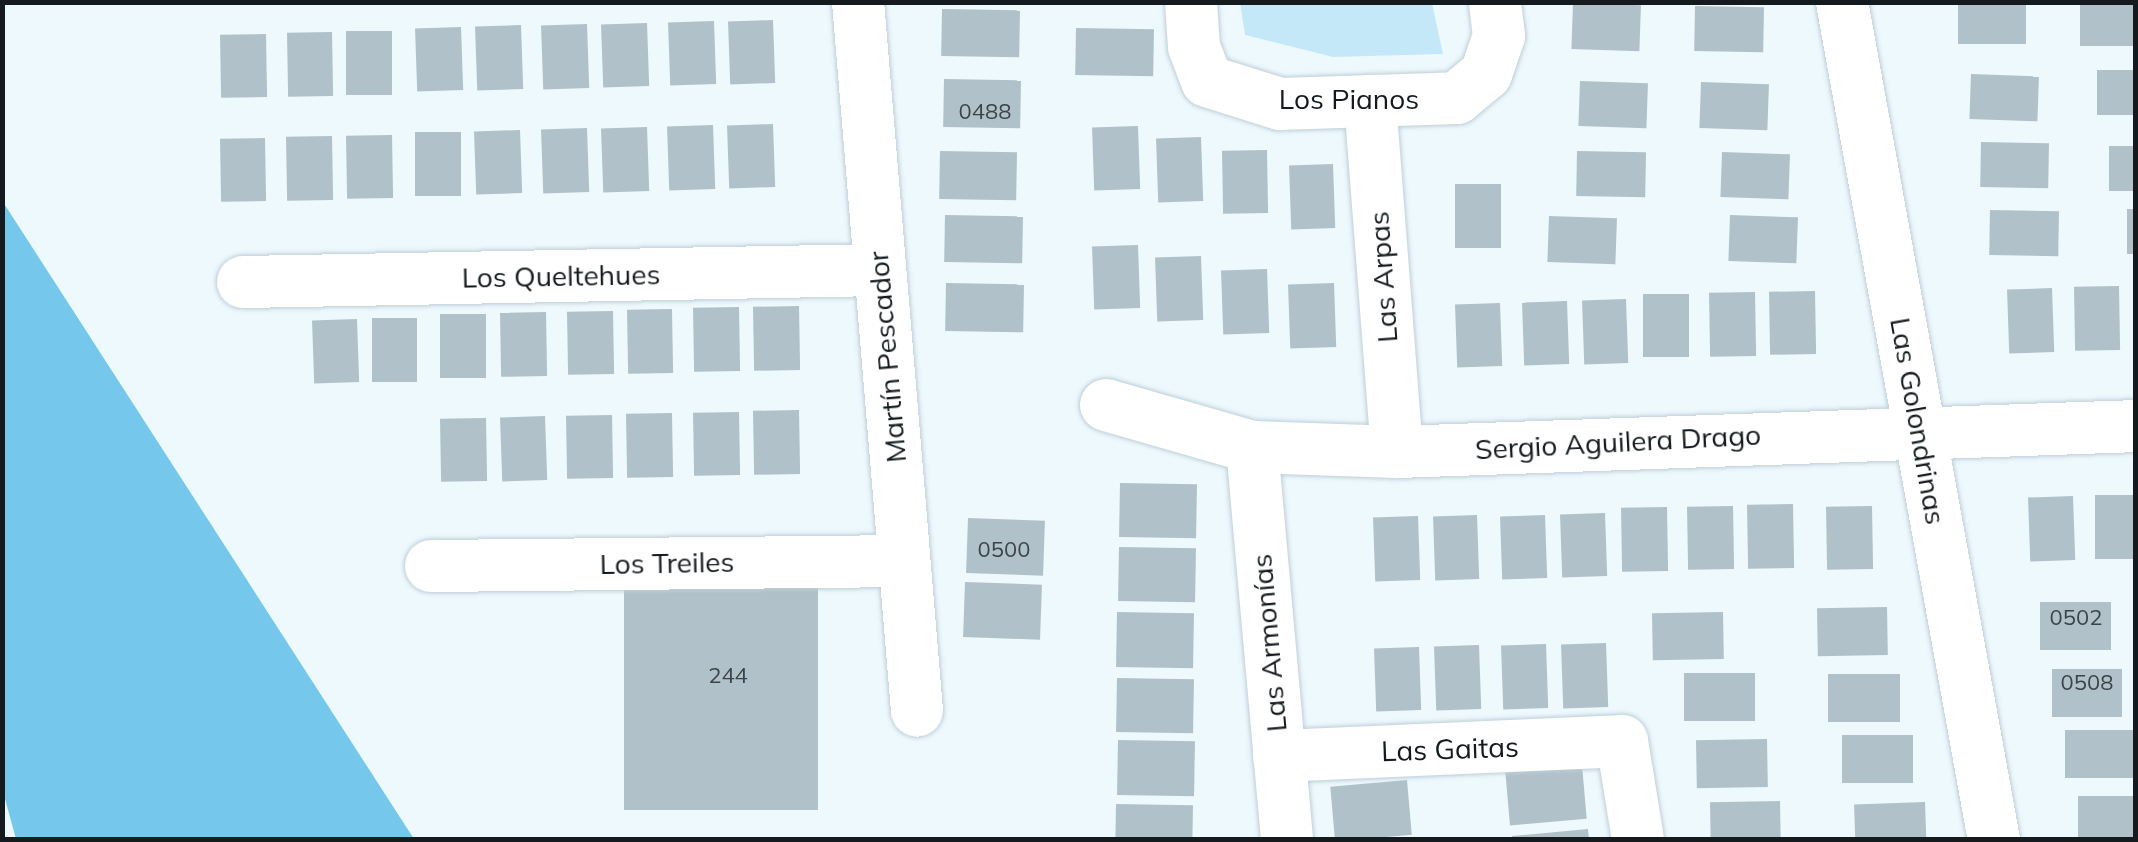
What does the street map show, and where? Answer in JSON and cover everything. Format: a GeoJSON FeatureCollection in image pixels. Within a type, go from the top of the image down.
{"type":"FeatureCollection","features":[{"type":"Feature","properties":{"kind":"street","name":"Martín Pescador"},"geometry":{"type":"LineString","coordinates":[[858,2],[917,711]]}},
{"type":"Feature","properties":{"kind":"street","name":"Los Pianos"},"geometry":{"type":"LineString","coordinates":[[1191,2],[1194,47],[1207,81],[1280,104],[1457,98],[1486,74],[1499,36],[1495,2]]}},
{"type":"Feature","properties":{"kind":"street","name":"Las Golondrinas"},"geometry":{"type":"LineString","coordinates":[[1842,2],[1994,840]]}},
{"type":"Feature","properties":{"kind":"street","name":"Las Arpas"},"geometry":{"type":"LineString","coordinates":[[1370,101],[1396,452]]}},
{"type":"Feature","properties":{"kind":"street","name":"Los Queltehues"},"geometry":{"type":"LineString","coordinates":[[243,282],[880,270]]}},
{"type":"Feature","properties":{"kind":"street","name":"Sergio Aguilera Drago"},"geometry":{"type":"LineString","coordinates":[[1106,406],[1252,447],[1396,452],[1919,429],[2136,426]]}},
{"type":"Feature","properties":{"kind":"street","name":"Las Armonías"},"geometry":{"type":"LineString","coordinates":[[1252,447],[1287,840]]}},
{"type":"Feature","properties":{"kind":"street","name":"Los Treiles"},"geometry":{"type":"LineString","coordinates":[[430,566],[904,560]]}},
{"type":"Feature","properties":{"kind":"street","name":"Las Gaitas"},"geometry":{"type":"LineString","coordinates":[[1279,756],[1622,741],[1638,840]]}},
{"type":"Feature","properties":{"kind":"shaded area"},"geometry":{"type":"Polygon","coordinates":[[[1240,3],[1432,3],[1443,54],[1333,57],[1245,35],[1240,3]]]}},
{"type":"Feature","properties":{"kind":"shaded area"},"geometry":{"type":"Polygon","coordinates":[[[3,202],[414,839],[16,839],[2,788],[3,202]]]}},
{"type":"Feature","properties":{"kind":"building"},"geometry":{"type":"Polygon","coordinates":[[[2080,2],[2136,2],[2136,46],[2080,46],[2080,2]]]}},
{"type":"Feature","properties":{"kind":"building"},"geometry":{"type":"Polygon","coordinates":[[[1573,3],[1641,5],[1639,51],[1571,49],[1573,3]]]}},
{"type":"Feature","properties":{"kind":"building"},"geometry":{"type":"Polygon","coordinates":[[[1958,3],[2026,3],[2026,44],[1958,44],[1958,3]]]}},
{"type":"Feature","properties":{"kind":"building"},"geometry":{"type":"Polygon","coordinates":[[[1695,6],[1764,7],[1763,52],[1694,51],[1695,6]]]}},
{"type":"Feature","properties":{"kind":"building"},"geometry":{"type":"Polygon","coordinates":[[[942,9],[1020,10],[1019,57],[941,56],[942,9]]]}},
{"type":"Feature","properties":{"kind":"building"},"geometry":{"type":"Polygon","coordinates":[[[773,20],[775,83],[730,85],[728,22],[773,20]]]}},
{"type":"Feature","properties":{"kind":"building"},"geometry":{"type":"Polygon","coordinates":[[[714,21],[716,84],[670,86],[668,23],[714,21]]]}},
{"type":"Feature","properties":{"kind":"building"},"geometry":{"type":"Polygon","coordinates":[[[647,23],[649,86],[603,88],[601,25],[647,23]]]}},
{"type":"Feature","properties":{"kind":"building"},"geometry":{"type":"Polygon","coordinates":[[[587,24],[589,88],[543,90],[541,26],[587,24]]]}},
{"type":"Feature","properties":{"kind":"building"},"geometry":{"type":"Polygon","coordinates":[[[521,25],[523,89],[477,91],[475,27],[521,25]]]}},
{"type":"Feature","properties":{"kind":"building"},"geometry":{"type":"Polygon","coordinates":[[[461,27],[463,90],[417,92],[415,29],[461,27]]]}},
{"type":"Feature","properties":{"kind":"building"},"geometry":{"type":"Polygon","coordinates":[[[1076,28],[1154,29],[1153,76],[1075,75],[1076,28]]]}},
{"type":"Feature","properties":{"kind":"building"},"geometry":{"type":"Polygon","coordinates":[[[346,31],[392,31],[392,95],[346,95],[346,31]]]}},
{"type":"Feature","properties":{"kind":"building"},"geometry":{"type":"Polygon","coordinates":[[[332,32],[333,96],[288,97],[287,33],[332,32]]]}},
{"type":"Feature","properties":{"kind":"building"},"geometry":{"type":"Polygon","coordinates":[[[266,34],[267,97],[221,98],[220,35],[266,34]]]}},
{"type":"Feature","properties":{"kind":"building"},"geometry":{"type":"Polygon","coordinates":[[[2097,70],[2136,70],[2136,115],[2097,115],[2097,70]]]}},
{"type":"Feature","properties":{"kind":"building"},"geometry":{"type":"Polygon","coordinates":[[[1971,74],[2039,76],[2037,121],[1969,119],[1971,74]]]}},
{"type":"Feature","properties":{"kind":"building"},"geometry":{"type":"Polygon","coordinates":[[[944,79],[1021,80],[1020,128],[943,127],[944,79]]]}},
{"type":"Feature","properties":{"kind":"building"},"geometry":{"type":"Polygon","coordinates":[[[1580,81],[1648,83],[1646,128],[1578,126],[1580,81]]]}},
{"type":"Feature","properties":{"kind":"building"},"geometry":{"type":"Polygon","coordinates":[[[1701,82],[1769,84],[1767,130],[1699,128],[1701,82]]]}},
{"type":"Feature","properties":{"kind":"building"},"geometry":{"type":"Polygon","coordinates":[[[773,124],[775,187],[729,189],[727,126],[773,124]]]}},
{"type":"Feature","properties":{"kind":"building"},"geometry":{"type":"Polygon","coordinates":[[[713,125],[715,189],[669,191],[667,127],[713,125]]]}},
{"type":"Feature","properties":{"kind":"building"},"geometry":{"type":"Polygon","coordinates":[[[1138,126],[1140,189],[1094,191],[1092,128],[1138,126]]]}},
{"type":"Feature","properties":{"kind":"building"},"geometry":{"type":"Polygon","coordinates":[[[647,127],[649,191],[603,193],[601,129],[647,127]]]}},
{"type":"Feature","properties":{"kind":"building"},"geometry":{"type":"Polygon","coordinates":[[[587,128],[589,192],[543,194],[541,130],[587,128]]]}},
{"type":"Feature","properties":{"kind":"building"},"geometry":{"type":"Polygon","coordinates":[[[520,130],[522,193],[476,195],[474,132],[520,130]]]}},
{"type":"Feature","properties":{"kind":"building"},"geometry":{"type":"Polygon","coordinates":[[[415,132],[461,132],[461,196],[415,196],[415,132]]]}},
{"type":"Feature","properties":{"kind":"building"},"geometry":{"type":"Polygon","coordinates":[[[392,135],[393,198],[347,199],[346,136],[392,135]]]}},
{"type":"Feature","properties":{"kind":"building"},"geometry":{"type":"Polygon","coordinates":[[[332,136],[333,200],[287,201],[286,137],[332,136]]]}},
{"type":"Feature","properties":{"kind":"building"},"geometry":{"type":"Polygon","coordinates":[[[1201,137],[1203,201],[1158,203],[1156,139],[1201,137]]]}},
{"type":"Feature","properties":{"kind":"building"},"geometry":{"type":"Polygon","coordinates":[[[265,138],[266,201],[221,202],[220,139],[265,138]]]}},
{"type":"Feature","properties":{"kind":"building"},"geometry":{"type":"Polygon","coordinates":[[[1981,142],[2049,143],[2048,188],[1980,187],[1981,142]]]}},
{"type":"Feature","properties":{"kind":"building"},"geometry":{"type":"Polygon","coordinates":[[[2109,146],[2136,146],[2136,191],[2109,191],[2109,146]]]}},
{"type":"Feature","properties":{"kind":"building"},"geometry":{"type":"Polygon","coordinates":[[[1267,150],[1268,213],[1223,214],[1222,151],[1267,150]]]}},
{"type":"Feature","properties":{"kind":"building"},"geometry":{"type":"Polygon","coordinates":[[[940,151],[1017,152],[1016,200],[939,199],[940,151]]]}},
{"type":"Feature","properties":{"kind":"building"},"geometry":{"type":"Polygon","coordinates":[[[1577,151],[1646,152],[1645,197],[1576,196],[1577,151]]]}},
{"type":"Feature","properties":{"kind":"building"},"geometry":{"type":"Polygon","coordinates":[[[1722,152],[1790,154],[1788,199],[1720,197],[1722,152]]]}},
{"type":"Feature","properties":{"kind":"building"},"geometry":{"type":"Polygon","coordinates":[[[1333,164],[1335,228],[1291,229],[1289,166],[1333,164]]]}},
{"type":"Feature","properties":{"kind":"building"},"geometry":{"type":"Polygon","coordinates":[[[1455,184],[1501,184],[1501,248],[1455,248],[1455,184]]]}},
{"type":"Feature","properties":{"kind":"building"},"geometry":{"type":"Polygon","coordinates":[[[2127,209],[2136,209],[2136,254],[2127,254],[2127,209]]]}},
{"type":"Feature","properties":{"kind":"building"},"geometry":{"type":"Polygon","coordinates":[[[1990,210],[2059,211],[2058,256],[1989,255],[1990,210]]]}},
{"type":"Feature","properties":{"kind":"building"},"geometry":{"type":"Polygon","coordinates":[[[945,215],[1023,216],[1022,263],[944,262],[945,215]]]}},
{"type":"Feature","properties":{"kind":"building"},"geometry":{"type":"Polygon","coordinates":[[[1730,215],[1798,217],[1796,263],[1728,261],[1730,215]]]}},
{"type":"Feature","properties":{"kind":"building"},"geometry":{"type":"Polygon","coordinates":[[[1549,216],[1617,218],[1615,264],[1547,262],[1549,216]]]}},
{"type":"Feature","properties":{"kind":"building"},"geometry":{"type":"Polygon","coordinates":[[[1138,245],[1140,308],[1094,310],[1092,247],[1138,245]]]}},
{"type":"Feature","properties":{"kind":"building"},"geometry":{"type":"Polygon","coordinates":[[[1201,256],[1203,320],[1157,322],[1155,258],[1201,256]]]}},
{"type":"Feature","properties":{"kind":"building"},"geometry":{"type":"Polygon","coordinates":[[[1267,269],[1269,333],[1223,335],[1221,271],[1267,269]]]}},
{"type":"Feature","properties":{"kind":"building"},"geometry":{"type":"Polygon","coordinates":[[[946,283],[1024,284],[1023,332],[945,331],[946,283]]]}},
{"type":"Feature","properties":{"kind":"building"},"geometry":{"type":"Polygon","coordinates":[[[1334,283],[1336,347],[1290,349],[1288,285],[1334,283]]]}},
{"type":"Feature","properties":{"kind":"building"},"geometry":{"type":"Polygon","coordinates":[[[2119,286],[2120,350],[2075,351],[2074,287],[2119,286]]]}},
{"type":"Feature","properties":{"kind":"building"},"geometry":{"type":"Polygon","coordinates":[[[2052,288],[2054,352],[2009,354],[2007,290],[2052,288]]]}},
{"type":"Feature","properties":{"kind":"building"},"geometry":{"type":"Polygon","coordinates":[[[1815,291],[1816,354],[1770,355],[1769,292],[1815,291]]]}},
{"type":"Feature","properties":{"kind":"building"},"geometry":{"type":"Polygon","coordinates":[[[1755,292],[1756,356],[1710,357],[1709,293],[1755,292]]]}},
{"type":"Feature","properties":{"kind":"building"},"geometry":{"type":"Polygon","coordinates":[[[1643,294],[1689,294],[1689,357],[1643,357],[1643,294]]]}},
{"type":"Feature","properties":{"kind":"building"},"geometry":{"type":"Polygon","coordinates":[[[1626,299],[1628,363],[1584,364],[1582,301],[1626,299]]]}},
{"type":"Feature","properties":{"kind":"building"},"geometry":{"type":"Polygon","coordinates":[[[1567,301],[1569,364],[1524,366],[1522,303],[1567,301]]]}},
{"type":"Feature","properties":{"kind":"building"},"geometry":{"type":"Polygon","coordinates":[[[1500,303],[1502,366],[1457,368],[1455,305],[1500,303]]]}},
{"type":"Feature","properties":{"kind":"building"},"geometry":{"type":"Polygon","coordinates":[[[799,306],[800,370],[754,371],[753,307],[799,306]]]}},
{"type":"Feature","properties":{"kind":"building"},"geometry":{"type":"Polygon","coordinates":[[[739,307],[740,371],[694,372],[693,308],[739,307]]]}},
{"type":"Feature","properties":{"kind":"building"},"geometry":{"type":"Polygon","coordinates":[[[672,309],[673,373],[628,374],[627,310],[672,309]]]}},
{"type":"Feature","properties":{"kind":"building"},"geometry":{"type":"Polygon","coordinates":[[[613,311],[614,374],[568,375],[567,312],[613,311]]]}},
{"type":"Feature","properties":{"kind":"building"},"geometry":{"type":"Polygon","coordinates":[[[546,312],[547,376],[501,377],[500,313],[546,312]]]}},
{"type":"Feature","properties":{"kind":"building"},"geometry":{"type":"Polygon","coordinates":[[[440,314],[486,314],[486,378],[440,378],[440,314]]]}},
{"type":"Feature","properties":{"kind":"building"},"geometry":{"type":"Polygon","coordinates":[[[372,318],[417,318],[417,382],[372,382],[372,318]]]}},
{"type":"Feature","properties":{"kind":"building"},"geometry":{"type":"Polygon","coordinates":[[[357,319],[359,382],[314,384],[312,321],[357,319]]]}},
{"type":"Feature","properties":{"kind":"building"},"geometry":{"type":"Polygon","coordinates":[[[799,410],[800,474],[754,475],[753,411],[799,410]]]}},
{"type":"Feature","properties":{"kind":"building"},"geometry":{"type":"Polygon","coordinates":[[[739,412],[740,475],[694,476],[693,413],[739,412]]]}},
{"type":"Feature","properties":{"kind":"building"},"geometry":{"type":"Polygon","coordinates":[[[672,413],[673,477],[627,478],[626,414],[672,413]]]}},
{"type":"Feature","properties":{"kind":"building"},"geometry":{"type":"Polygon","coordinates":[[[612,415],[613,478],[567,479],[566,416],[612,415]]]}},
{"type":"Feature","properties":{"kind":"building"},"geometry":{"type":"Polygon","coordinates":[[[545,416],[547,480],[502,482],[500,418],[545,416]]]}},
{"type":"Feature","properties":{"kind":"building"},"geometry":{"type":"Polygon","coordinates":[[[486,418],[487,481],[441,482],[440,419],[486,418]]]}},
{"type":"Feature","properties":{"kind":"building"},"geometry":{"type":"Polygon","coordinates":[[[1120,483],[1197,484],[1196,538],[1119,537],[1120,483]]]}},
{"type":"Feature","properties":{"kind":"building"},"geometry":{"type":"Polygon","coordinates":[[[2095,495],[2136,495],[2136,559],[2095,559],[2095,495]]]}},
{"type":"Feature","properties":{"kind":"building"},"geometry":{"type":"Polygon","coordinates":[[[2073,496],[2075,560],[2030,562],[2028,498],[2073,496]]]}},
{"type":"Feature","properties":{"kind":"building"},"geometry":{"type":"Polygon","coordinates":[[[1793,504],[1794,568],[1748,569],[1747,505],[1793,504]]]}},
{"type":"Feature","properties":{"kind":"building"},"geometry":{"type":"Polygon","coordinates":[[[1733,506],[1734,569],[1688,570],[1687,507],[1733,506]]]}},
{"type":"Feature","properties":{"kind":"building"},"geometry":{"type":"Polygon","coordinates":[[[1872,506],[1873,569],[1827,570],[1826,507],[1872,506]]]}},
{"type":"Feature","properties":{"kind":"building"},"geometry":{"type":"Polygon","coordinates":[[[1667,507],[1668,571],[1622,572],[1621,508],[1667,507]]]}},
{"type":"Feature","properties":{"kind":"building"},"geometry":{"type":"Polygon","coordinates":[[[1605,513],[1607,576],[1562,578],[1560,515],[1605,513]]]}},
{"type":"Feature","properties":{"kind":"building"},"geometry":{"type":"Polygon","coordinates":[[[1477,515],[1479,579],[1435,580],[1433,517],[1477,515]]]}},
{"type":"Feature","properties":{"kind":"building"},"geometry":{"type":"Polygon","coordinates":[[[1545,515],[1547,578],[1502,580],[1500,517],[1545,515]]]}},
{"type":"Feature","properties":{"kind":"building"},"geometry":{"type":"Polygon","coordinates":[[[1418,516],[1420,580],[1375,582],[1373,518],[1418,516]]]}},
{"type":"Feature","properties":{"kind":"building"},"geometry":{"type":"Polygon","coordinates":[[[968,518],[1045,521],[1043,576],[966,573],[968,518]]]}},
{"type":"Feature","properties":{"kind":"building"},"geometry":{"type":"Polygon","coordinates":[[[1119,547],[1196,548],[1195,602],[1118,601],[1119,547]]]}},
{"type":"Feature","properties":{"kind":"building"},"geometry":{"type":"Polygon","coordinates":[[[965,582],[1042,585],[1040,640],[963,637],[965,582]]]}},
{"type":"Feature","properties":{"kind":"building"},"geometry":{"type":"Polygon","coordinates":[[[624,587],[818,587],[818,810],[624,810],[624,587]]]}},
{"type":"Feature","properties":{"kind":"building"},"geometry":{"type":"Polygon","coordinates":[[[2040,602],[2111,602],[2111,650],[2040,650],[2040,602]]]}},
{"type":"Feature","properties":{"kind":"building"},"geometry":{"type":"Polygon","coordinates":[[[1887,607],[1888,655],[1818,656],[1817,608],[1887,607]]]}},
{"type":"Feature","properties":{"kind":"building"},"geometry":{"type":"Polygon","coordinates":[[[1117,612],[1194,613],[1193,668],[1116,667],[1117,612]]]}},
{"type":"Feature","properties":{"kind":"building"},"geometry":{"type":"Polygon","coordinates":[[[1723,612],[1724,659],[1653,660],[1652,613],[1723,612]]]}},
{"type":"Feature","properties":{"kind":"building"},"geometry":{"type":"Polygon","coordinates":[[[1606,643],[1608,707],[1563,709],[1561,645],[1606,643]]]}},
{"type":"Feature","properties":{"kind":"building"},"geometry":{"type":"Polygon","coordinates":[[[1546,644],[1548,708],[1503,710],[1501,646],[1546,644]]]}},
{"type":"Feature","properties":{"kind":"building"},"geometry":{"type":"Polygon","coordinates":[[[1479,645],[1481,709],[1436,711],[1434,647],[1479,645]]]}},
{"type":"Feature","properties":{"kind":"building"},"geometry":{"type":"Polygon","coordinates":[[[1419,647],[1421,710],[1376,712],[1374,649],[1419,647]]]}},
{"type":"Feature","properties":{"kind":"building"},"geometry":{"type":"Polygon","coordinates":[[[2052,669],[2122,669],[2122,717],[2052,717],[2052,669]]]}},
{"type":"Feature","properties":{"kind":"building"},"geometry":{"type":"Polygon","coordinates":[[[1684,673],[1755,673],[1755,721],[1684,721],[1684,673]]]}},
{"type":"Feature","properties":{"kind":"building"},"geometry":{"type":"Polygon","coordinates":[[[1828,674],[1900,674],[1900,722],[1828,722],[1828,674]]]}},
{"type":"Feature","properties":{"kind":"building"},"geometry":{"type":"Polygon","coordinates":[[[1117,678],[1194,679],[1193,733],[1116,732],[1117,678]]]}},
{"type":"Feature","properties":{"kind":"building"},"geometry":{"type":"Polygon","coordinates":[[[2065,730],[2136,730],[2136,778],[2065,778],[2065,730]]]}},
{"type":"Feature","properties":{"kind":"building"},"geometry":{"type":"Polygon","coordinates":[[[1842,735],[1913,735],[1913,783],[1842,783],[1842,735]]]}},
{"type":"Feature","properties":{"kind":"building"},"geometry":{"type":"Polygon","coordinates":[[[1767,739],[1768,787],[1697,788],[1696,740],[1767,739]]]}},
{"type":"Feature","properties":{"kind":"building"},"geometry":{"type":"Polygon","coordinates":[[[1118,740],[1195,741],[1194,796],[1117,795],[1118,740]]]}},
{"type":"Feature","properties":{"kind":"building"},"geometry":{"type":"Polygon","coordinates":[[[1582,765],[1587,819],[1510,826],[1505,772],[1582,765]]]}},
{"type":"Feature","properties":{"kind":"building"},"geometry":{"type":"Polygon","coordinates":[[[1407,780],[1412,835],[1335,840],[1330,787],[1407,780]]]}},
{"type":"Feature","properties":{"kind":"building"},"geometry":{"type":"Polygon","coordinates":[[[2078,796],[2136,796],[2136,840],[2078,840],[2078,796]]]}},
{"type":"Feature","properties":{"kind":"building"},"geometry":{"type":"Polygon","coordinates":[[[1780,801],[1781,840],[1711,840],[1710,802],[1780,801]]]}},
{"type":"Feature","properties":{"kind":"building"},"geometry":{"type":"Polygon","coordinates":[[[1925,802],[1926,840],[1855,840],[1854,804],[1925,802]]]}},
{"type":"Feature","properties":{"kind":"building"},"geometry":{"type":"Polygon","coordinates":[[[1116,804],[1193,805],[1192,840],[1115,840],[1116,804]]]}},
{"type":"Feature","properties":{"kind":"building"},"geometry":{"type":"Polygon","coordinates":[[[1588,829],[1589,840],[1512,840],[1512,836],[1588,829]]]}}]}
